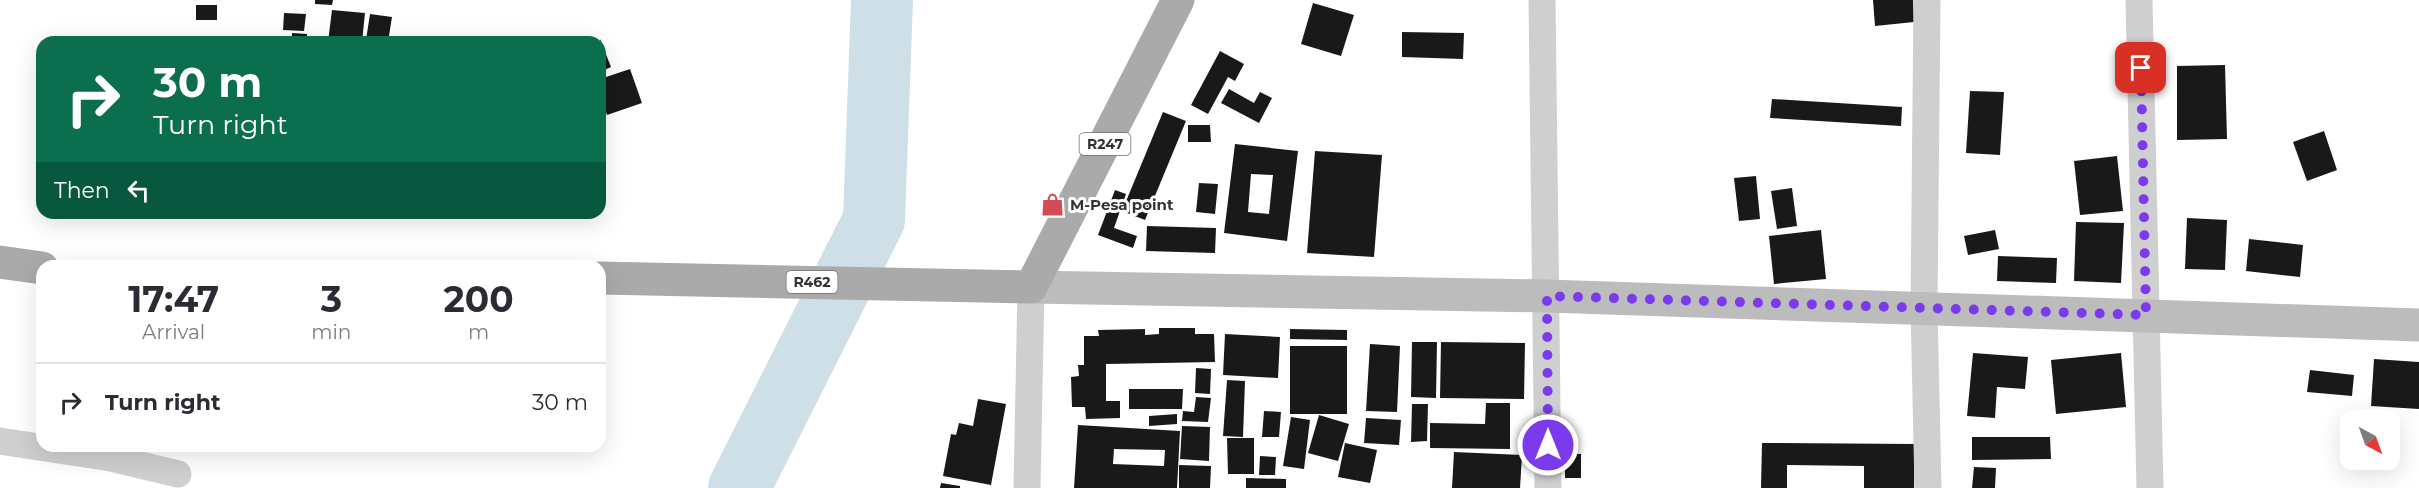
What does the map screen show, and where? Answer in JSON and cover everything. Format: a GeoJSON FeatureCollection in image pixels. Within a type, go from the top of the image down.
{"type":"FeatureCollection","features":[{"type":"Feature","properties":{"kind":"main road","name":"R247"},"geometry":{"type":"LineString","coordinates":[[1031,287],[1178,0]]}},
{"type":"Feature","properties":{"kind":"main road"},"geometry":{"type":"LineString","coordinates":[[0,262],[36,267]]}},
{"type":"Feature","properties":{"kind":"main road","name":"R462"},"geometry":{"type":"LineString","coordinates":[[606,278],[1031,287]]}},
{"type":"Feature","properties":{"kind":"street"},"geometry":{"type":"LineString","coordinates":[[1542,0],[1548,488]]}},
{"type":"Feature","properties":{"kind":"street"},"geometry":{"type":"LineString","coordinates":[[1927,0],[1924,308],[1928,488]]}},
{"type":"Feature","properties":{"kind":"street"},"geometry":{"type":"LineString","coordinates":[[2139,0],[2150,488]]}},
{"type":"Feature","properties":{"kind":"street"},"geometry":{"type":"LineString","coordinates":[[1027,488],[1031,287],[1547,296],[2419,325]]}},
{"type":"Feature","properties":{"kind":"street"},"geometry":{"type":"LineString","coordinates":[[0,441],[36,447]]}},
{"type":"Feature","properties":{"kind":"street"},"geometry":{"type":"LineString","coordinates":[[72,452],[111,458],[178,474]]}},
{"type":"Feature","properties":{"kind":"building"},"geometry":{"type":"Polygon","coordinates":[[[315,0],[333,0],[332,5],[315,4],[315,0]]]}},
{"type":"Feature","properties":{"kind":"building"},"geometry":{"type":"Polygon","coordinates":[[[1873,0],[1913,0],[1914,22],[1875,26],[1873,0]]]}},
{"type":"Feature","properties":{"kind":"building"},"geometry":{"type":"Polygon","coordinates":[[[1313,3],[1354,15],[1341,56],[1301,44],[1313,3]]]}},
{"type":"Feature","properties":{"kind":"building"},"geometry":{"type":"Polygon","coordinates":[[[196,5],[217,5],[217,20],[196,20],[196,5]]]}},
{"type":"Feature","properties":{"kind":"building"},"geometry":{"type":"Polygon","coordinates":[[[332,10],[365,13],[363,36],[329,36],[332,10]]]}},
{"type":"Feature","properties":{"kind":"building"},"geometry":{"type":"Polygon","coordinates":[[[284,13],[306,14],[304,31],[283,30],[284,13]]]}},
{"type":"Feature","properties":{"kind":"building"},"geometry":{"type":"Polygon","coordinates":[[[370,14],[392,17],[389,36],[367,36],[370,14]]]}},
{"type":"Feature","properties":{"kind":"building"},"geometry":{"type":"Polygon","coordinates":[[[1402,32],[1464,33],[1463,59],[1402,57],[1402,32]]]}},
{"type":"Feature","properties":{"kind":"building"},"geometry":{"type":"Polygon","coordinates":[[[292,33],[307,34],[307,36],[292,36],[292,33]]]}},
{"type":"Feature","properties":{"kind":"building"},"geometry":{"type":"Polygon","coordinates":[[[1220,51],[1244,64],[1235,81],[1228,77],[1208,114],[1191,105],[1220,51]]]}},
{"type":"Feature","properties":{"kind":"building"},"geometry":{"type":"Polygon","coordinates":[[[606,54],[611,67],[606,69],[606,54]]]}},
{"type":"Feature","properties":{"kind":"building"},"geometry":{"type":"Polygon","coordinates":[[[2225,65],[2227,139],[2177,140],[2177,66],[2225,65]]]}},
{"type":"Feature","properties":{"kind":"building"},"geometry":{"type":"Polygon","coordinates":[[[630,69],[642,103],[607,115],[606,77],[630,69]]]}},
{"type":"Feature","properties":{"kind":"building"},"geometry":{"type":"Polygon","coordinates":[[[1229,89],[1254,103],[1260,92],[1272,98],[1259,123],[1221,103],[1229,89]]]}},
{"type":"Feature","properties":{"kind":"building"},"geometry":{"type":"Polygon","coordinates":[[[1970,91],[2004,92],[2000,155],[1966,153],[1970,91]]]}},
{"type":"Feature","properties":{"kind":"building"},"geometry":{"type":"Polygon","coordinates":[[[1772,99],[1902,107],[1901,126],[1770,118],[1772,99]]]}},
{"type":"Feature","properties":{"kind":"building"},"geometry":{"type":"Polygon","coordinates":[[[1163,112],[1186,121],[1145,220],[1122,211],[1163,112]]]}},
{"type":"Feature","properties":{"kind":"building"},"geometry":{"type":"Polygon","coordinates":[[[1188,125],[1210,125],[1211,142],[1188,142],[1188,125]]]}},
{"type":"Feature","properties":{"kind":"building"},"geometry":{"type":"Polygon","coordinates":[[[2324,131],[2337,170],[2307,181],[2293,142],[2324,131]]]}},
{"type":"Feature","properties":{"kind":"building"},"geometry":{"type":"Polygon","coordinates":[[[1235,144],[1298,151],[1287,241],[1224,233],[1235,144]],[[1251,174],[1248,212],[1269,214],[1273,175],[1251,174]]]}},
{"type":"Feature","properties":{"kind":"building"},"geometry":{"type":"Polygon","coordinates":[[[1315,151],[1382,155],[1374,257],[1307,253],[1315,151]]]}},
{"type":"Feature","properties":{"kind":"building"},"geometry":{"type":"Polygon","coordinates":[[[2117,156],[2123,211],[2080,215],[2074,161],[2117,156]]]}},
{"type":"Feature","properties":{"kind":"building"},"geometry":{"type":"Polygon","coordinates":[[[1756,176],[1760,219],[1739,221],[1734,178],[1756,176]]]}},
{"type":"Feature","properties":{"kind":"building"},"geometry":{"type":"Polygon","coordinates":[[[1199,183],[1218,184],[1215,214],[1196,212],[1199,183]]]}},
{"type":"Feature","properties":{"kind":"building"},"geometry":{"type":"Polygon","coordinates":[[[1792,188],[1797,226],[1777,229],[1771,191],[1792,188]]]}},
{"type":"Feature","properties":{"kind":"building"},"geometry":{"type":"Polygon","coordinates":[[[1115,190],[1126,194],[1114,228],[1137,236],[1133,248],[1098,235],[1115,190]]]}},
{"type":"Feature","properties":{"kind":"building"},"geometry":{"type":"Polygon","coordinates":[[[2187,218],[2227,220],[2225,270],[2185,269],[2187,218]]]}},
{"type":"Feature","properties":{"kind":"building"},"geometry":{"type":"Polygon","coordinates":[[[2076,222],[2124,223],[2121,283],[2074,281],[2076,222]]]}},
{"type":"Feature","properties":{"kind":"building"},"geometry":{"type":"Polygon","coordinates":[[[1147,226],[1216,228],[1215,253],[1146,251],[1147,226]]]}},
{"type":"Feature","properties":{"kind":"building"},"geometry":{"type":"Polygon","coordinates":[[[1821,230],[1826,279],[1774,284],[1769,236],[1821,230]]]}},
{"type":"Feature","properties":{"kind":"building"},"geometry":{"type":"Polygon","coordinates":[[[1995,230],[1999,249],[1968,255],[1964,236],[1995,230]]]}},
{"type":"Feature","properties":{"kind":"building"},"geometry":{"type":"Polygon","coordinates":[[[2249,239],[2303,245],[2300,277],[2246,271],[2249,239]]]}},
{"type":"Feature","properties":{"kind":"building"},"geometry":{"type":"Polygon","coordinates":[[[1998,256],[2057,258],[2056,283],[1997,281],[1998,256]]]}},
{"type":"Feature","properties":{"kind":"building"},"geometry":{"type":"Polygon","coordinates":[[[1159,328],[1195,328],[1195,334],[1214,334],[1215,362],[1106,364],[1106,401],[1120,401],[1120,418],[1086,419],[1085,407],[1072,407],[1071,377],[1079,376],[1078,365],[1084,365],[1084,336],[1099,336],[1098,330],[1145,329],[1145,335],[1159,334],[1159,328]]]}},
{"type":"Feature","properties":{"kind":"building"},"geometry":{"type":"Polygon","coordinates":[[[1290,329],[1347,330],[1347,340],[1290,339],[1290,329]]]}},
{"type":"Feature","properties":{"kind":"building"},"geometry":{"type":"Polygon","coordinates":[[[1225,334],[1280,337],[1278,378],[1223,375],[1225,334]]]}},
{"type":"Feature","properties":{"kind":"building"},"geometry":{"type":"Polygon","coordinates":[[[1412,342],[1437,342],[1436,398],[1411,397],[1412,342]]]}},
{"type":"Feature","properties":{"kind":"building"},"geometry":{"type":"Polygon","coordinates":[[[1441,342],[1525,343],[1524,399],[1440,398],[1441,342]]]}},
{"type":"Feature","properties":{"kind":"building"},"geometry":{"type":"Polygon","coordinates":[[[1370,344],[1400,346],[1397,412],[1366,411],[1370,344]]]}},
{"type":"Feature","properties":{"kind":"building"},"geometry":{"type":"Polygon","coordinates":[[[1290,346],[1347,346],[1347,414],[1290,414],[1290,346]]]}},
{"type":"Feature","properties":{"kind":"building"},"geometry":{"type":"Polygon","coordinates":[[[1973,353],[2028,357],[2025,389],[1997,387],[1995,418],[1967,416],[1973,353]]]}},
{"type":"Feature","properties":{"kind":"building"},"geometry":{"type":"Polygon","coordinates":[[[2121,353],[2126,407],[2056,414],[2051,360],[2121,353]]]}},
{"type":"Feature","properties":{"kind":"building"},"geometry":{"type":"Polygon","coordinates":[[[2374,359],[2419,362],[2419,409],[2371,406],[2374,359]]]}},
{"type":"Feature","properties":{"kind":"building"},"geometry":{"type":"Polygon","coordinates":[[[1196,368],[1211,369],[1210,394],[1195,393],[1196,368]]]}},
{"type":"Feature","properties":{"kind":"building"},"geometry":{"type":"Polygon","coordinates":[[[2310,370],[2354,375],[2352,396],[2307,392],[2310,370]]]}},
{"type":"Feature","properties":{"kind":"building"},"geometry":{"type":"Polygon","coordinates":[[[1227,380],[1245,381],[1243,437],[1223,436],[1227,380]]]}},
{"type":"Feature","properties":{"kind":"building"},"geometry":{"type":"Polygon","coordinates":[[[1129,389],[1183,389],[1182,409],[1129,409],[1129,389]]]}},
{"type":"Feature","properties":{"kind":"building"},"geometry":{"type":"Polygon","coordinates":[[[1196,397],[1211,398],[1208,422],[1182,421],[1183,411],[1194,412],[1196,397]]]}},
{"type":"Feature","properties":{"kind":"building"},"geometry":{"type":"Polygon","coordinates":[[[978,399],[1006,404],[991,485],[943,476],[951,434],[956,435],[959,423],[973,426],[978,399]]]}},
{"type":"Feature","properties":{"kind":"building"},"geometry":{"type":"Polygon","coordinates":[[[1486,403],[1510,403],[1510,449],[1430,448],[1430,423],[1485,424],[1486,403]]]}},
{"type":"Feature","properties":{"kind":"building"},"geometry":{"type":"Polygon","coordinates":[[[1412,404],[1428,404],[1427,441],[1411,442],[1412,404]]]}},
{"type":"Feature","properties":{"kind":"building"},"geometry":{"type":"Polygon","coordinates":[[[1264,411],[1281,412],[1279,437],[1262,437],[1264,411]]]}},
{"type":"Feature","properties":{"kind":"building"},"geometry":{"type":"Polygon","coordinates":[[[1177,414],[1177,424],[1149,426],[1149,416],[1177,414]]]}},
{"type":"Feature","properties":{"kind":"building"},"geometry":{"type":"Polygon","coordinates":[[[1319,415],[1349,424],[1338,461],[1308,453],[1319,415]]]}},
{"type":"Feature","properties":{"kind":"building"},"geometry":{"type":"Polygon","coordinates":[[[1291,417],[1310,420],[1304,469],[1283,466],[1291,417]]]}},
{"type":"Feature","properties":{"kind":"building"},"geometry":{"type":"Polygon","coordinates":[[[1366,418],[1401,420],[1399,445],[1364,443],[1366,418]]]}},
{"type":"Feature","properties":{"kind":"building"},"geometry":{"type":"Polygon","coordinates":[[[1078,425],[1180,431],[1177,488],[1074,488],[1078,425]],[[1114,449],[1113,464],[1164,466],[1165,450],[1114,449]]]}},
{"type":"Feature","properties":{"kind":"building"},"geometry":{"type":"Polygon","coordinates":[[[1182,426],[1210,427],[1209,461],[1180,459],[1182,426]]]}},
{"type":"Feature","properties":{"kind":"building"},"geometry":{"type":"Polygon","coordinates":[[[1972,437],[2050,437],[2051,459],[1972,460],[1972,437]]]}},
{"type":"Feature","properties":{"kind":"building"},"geometry":{"type":"Polygon","coordinates":[[[1227,438],[1254,438],[1254,474],[1228,474],[1227,438]]]}},
{"type":"Feature","properties":{"kind":"building"},"geometry":{"type":"Polygon","coordinates":[[[1345,443],[1377,450],[1370,483],[1338,477],[1345,443]]]}},
{"type":"Feature","properties":{"kind":"building"},"geometry":{"type":"Polygon","coordinates":[[[1762,443],[1915,444],[1914,488],[1864,488],[1864,466],[1787,465],[1787,488],[1761,488],[1762,443]]]}},
{"type":"Feature","properties":{"kind":"building"},"geometry":{"type":"Polygon","coordinates":[[[1454,452],[1522,455],[1520,488],[1452,488],[1454,452]]]}},
{"type":"Feature","properties":{"kind":"building"},"geometry":{"type":"Polygon","coordinates":[[[1565,454],[1581,454],[1581,478],[1565,478],[1565,454]]]}},
{"type":"Feature","properties":{"kind":"building"},"geometry":{"type":"Polygon","coordinates":[[[1260,456],[1276,457],[1275,475],[1259,475],[1260,456]]]}},
{"type":"Feature","properties":{"kind":"building"},"geometry":{"type":"Polygon","coordinates":[[[1179,465],[1211,466],[1210,488],[1179,488],[1179,465]]]}},
{"type":"Feature","properties":{"kind":"building"},"geometry":{"type":"Polygon","coordinates":[[[1974,467],[1996,468],[1995,488],[1972,488],[1974,467]]]}},
{"type":"Feature","properties":{"kind":"building"},"geometry":{"type":"Polygon","coordinates":[[[1246,478],[1286,479],[1286,488],[1246,488],[1246,478]]]}},
{"type":"Feature","properties":{"kind":"building"},"geometry":{"type":"Polygon","coordinates":[[[941,483],[960,486],[960,488],[940,488],[941,483]]]}},
{"type":"Feature","properties":{"kind":"waterway"},"geometry":{"type":"LineString","coordinates":[[739,488],[874,220],[882,0]]}},
{"type":"Feature","properties":{"kind":"place","name":"M-Pesa point"},"geometry":{"type":"Point","coordinates":[1052,204]}},
{"type":"Feature","properties":{"kind":"route"},"geometry":{"type":"LineString","coordinates":[[1548,445],[1547,296],[2146,315],[2141,68]]}}]}
